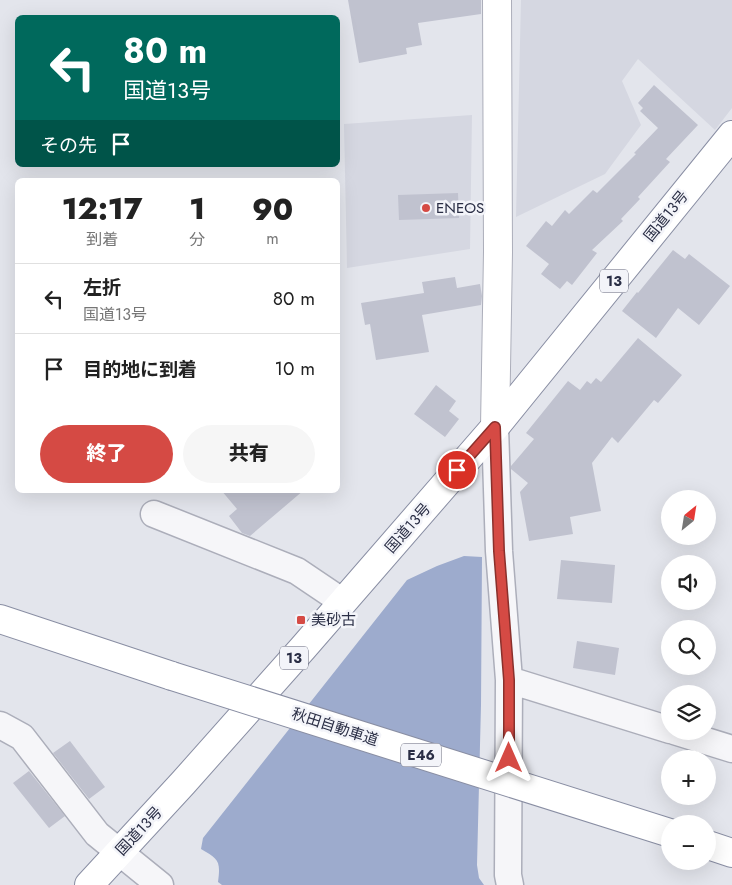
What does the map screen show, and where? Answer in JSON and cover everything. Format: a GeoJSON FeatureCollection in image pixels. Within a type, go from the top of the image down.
{"type":"FeatureCollection","features":[{"type":"Feature","properties":{"kind":"main road"},"geometry":{"type":"LineString","coordinates":[[495,427],[498,252],[497,0]]}},
{"type":"Feature","properties":{"kind":"main road","name":"国道13号"},"geometry":{"type":"LineString","coordinates":[[88,885],[183,783],[495,427],[732,136]]}},
{"type":"Feature","properties":{"kind":"main road","name":"秋田自動車道"},"geometry":{"type":"LineString","coordinates":[[0,619],[172,676],[661,831]]}},
{"type":"Feature","properties":{"kind":"main road"},"geometry":{"type":"LineString","coordinates":[[716,848],[732,853]]}},
{"type":"Feature","properties":{"kind":"street"},"geometry":{"type":"LineString","coordinates":[[495,427],[499,551],[509,680],[508,875],[510,885]]}},
{"type":"Feature","properties":{"kind":"street"},"geometry":{"type":"LineString","coordinates":[[154,514],[297,571],[343,602]]}},
{"type":"Feature","properties":{"kind":"street"},"geometry":{"type":"LineString","coordinates":[[509,680],[661,727]]}},
{"type":"Feature","properties":{"kind":"street"},"geometry":{"type":"LineString","coordinates":[[0,725],[22,737],[97,834],[160,885]]}},
{"type":"Feature","properties":{"kind":"street"},"geometry":{"type":"LineString","coordinates":[[703,740],[732,749]]}},
{"type":"Feature","properties":{"kind":"shaded area"},"geometry":{"type":"Polygon","coordinates":[[[521,0],[732,0],[732,108],[715,130],[638,59],[622,81],[641,125],[605,174],[516,217],[521,0]]]}},
{"type":"Feature","properties":{"kind":"shaded area"},"geometry":{"type":"Polygon","coordinates":[[[472,115],[470,249],[347,268],[344,124],[472,115]]]}},
{"type":"Feature","properties":{"kind":"water"},"geometry":{"type":"Polygon","coordinates":[[[464,556],[482,557],[477,865],[479,878],[484,885],[222,885],[218,882],[219,869],[217,861],[201,849],[203,838],[407,580],[464,556]]]}},
{"type":"Feature","properties":{"kind":"building"},"geometry":{"type":"Polygon","coordinates":[[[348,0],[481,0],[481,14],[418,23],[422,45],[406,48],[407,54],[359,63],[348,0]]]}},
{"type":"Feature","properties":{"kind":"building"},"geometry":{"type":"Polygon","coordinates":[[[654,85],[698,125],[666,159],[670,162],[638,197],[640,199],[621,219],[623,221],[592,250],[597,253],[572,285],[567,281],[560,289],[541,274],[549,264],[526,246],[546,221],[552,226],[565,210],[569,214],[593,190],[597,193],[636,154],[634,153],[658,128],[640,111],[643,108],[638,103],[654,85]]]}},
{"type":"Feature","properties":{"kind":"building"},"geometry":{"type":"Polygon","coordinates":[[[458,193],[459,218],[399,220],[398,195],[458,193]]]}},
{"type":"Feature","properties":{"kind":"building"},"geometry":{"type":"Polygon","coordinates":[[[673,250],[685,259],[689,254],[730,286],[699,325],[678,308],[656,338],[622,311],[673,250]]]}},
{"type":"Feature","properties":{"kind":"building"},"geometry":{"type":"Polygon","coordinates":[[[455,277],[457,288],[480,284],[481,305],[422,315],[429,352],[376,360],[370,324],[365,325],[361,303],[424,293],[422,282],[455,277]]]}},
{"type":"Feature","properties":{"kind":"building"},"geometry":{"type":"Polygon","coordinates":[[[638,338],[682,375],[658,403],[654,400],[618,443],[612,437],[592,463],[601,511],[570,517],[573,534],[529,541],[520,492],[528,483],[511,469],[511,466],[534,439],[526,433],[568,381],[580,390],[587,381],[591,384],[596,378],[601,382],[638,338]]]}},
{"type":"Feature","properties":{"kind":"building"},"geometry":{"type":"Polygon","coordinates":[[[436,385],[456,401],[449,411],[459,419],[445,437],[414,414],[436,385]]]}},
{"type":"Feature","properties":{"kind":"building"},"geometry":{"type":"Polygon","coordinates":[[[224,493],[300,493],[250,536],[242,533],[229,516],[237,509],[224,493]]]}},
{"type":"Feature","properties":{"kind":"building"},"geometry":{"type":"Polygon","coordinates":[[[561,560],[615,565],[612,603],[557,599],[561,560]]]}},
{"type":"Feature","properties":{"kind":"building"},"geometry":{"type":"Polygon","coordinates":[[[577,641],[619,648],[615,675],[573,668],[577,641]]]}},
{"type":"Feature","properties":{"kind":"building"},"geometry":{"type":"Polygon","coordinates":[[[70,741],[105,787],[89,799],[53,753],[70,741]]]}},
{"type":"Feature","properties":{"kind":"building"},"geometry":{"type":"Polygon","coordinates":[[[29,771],[65,816],[49,828],[13,783],[29,771]]]}},
{"type":"Feature","properties":{"kind":"place","name":"ENEOS"},"geometry":{"type":"Point","coordinates":[426,208]}},
{"type":"Feature","properties":{"kind":"place","name":"美砂古"},"geometry":{"type":"Point","coordinates":[301,620]}},
{"type":"Feature","properties":{"kind":"route"},"geometry":{"type":"LineString","coordinates":[[457,470],[495,427],[499,551],[509,680],[509,758]]}}]}
